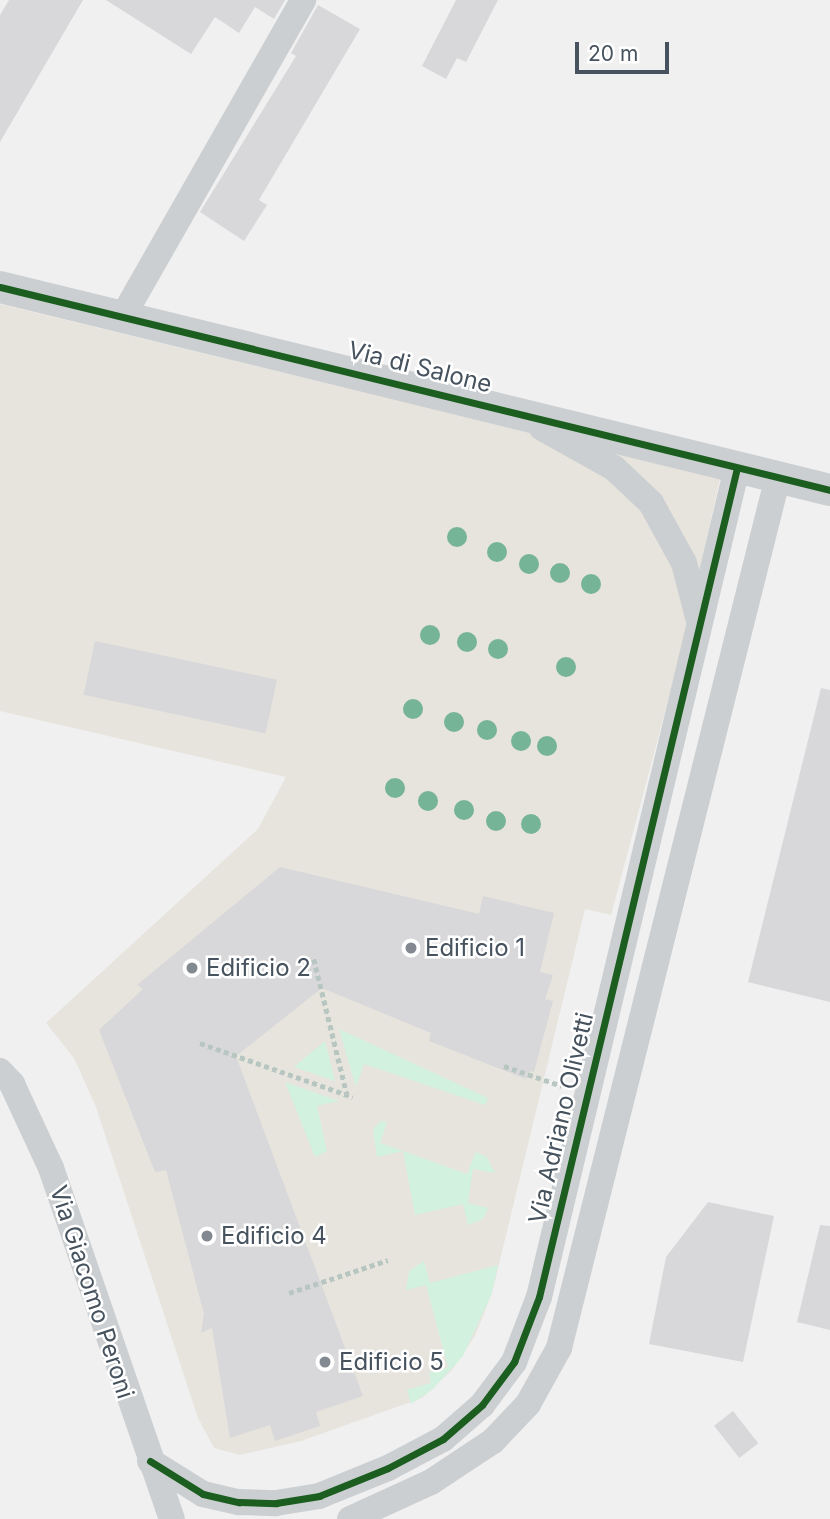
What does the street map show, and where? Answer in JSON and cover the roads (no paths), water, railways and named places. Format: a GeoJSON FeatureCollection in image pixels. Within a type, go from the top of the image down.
{"type":"FeatureCollection","features":[{"type":"Feature","properties":{"kind":"street"},"geometry":{"type":"LineString","coordinates":[[123,316],[303,0]]}},
{"type":"Feature","properties":{"kind":"street","name":"Via di Salone"},"geometry":{"type":"LineString","coordinates":[[0,287],[497,406],[830,490]]}},
{"type":"Feature","properties":{"kind":"street"},"geometry":{"type":"LineString","coordinates":[[497,406],[590,452],[634,484],[662,518],[676,545],[700,627]]}},
{"type":"Feature","properties":{"kind":"street","name":"Via Adriano Olivetti"},"geometry":{"type":"LineString","coordinates":[[150,1461],[203,1493],[257,1503],[298,1500],[329,1493],[396,1465],[462,1425],[499,1385],[529,1332],[737,468]]}},
{"type":"Feature","properties":{"kind":"street"},"geometry":{"type":"LineString","coordinates":[[350,1519],[432,1482],[493,1441],[528,1404],[559,1348],[778,477]]}},
{"type":"Feature","properties":{"kind":"street","name":"Via Giacomo Peroni"},"geometry":{"type":"LineString","coordinates":[[0,1071],[17,1094],[51,1168],[172,1519]]}},
{"type":"Feature","properties":{"kind":"place","name":"Edificio 1"},"geometry":{"type":"Point","coordinates":[411,948]}},
{"type":"Feature","properties":{"kind":"place","name":"Edificio 2"},"geometry":{"type":"Point","coordinates":[192,968]}},
{"type":"Feature","properties":{"kind":"place","name":"Edificio 4"},"geometry":{"type":"Point","coordinates":[207,1236]}},
{"type":"Feature","properties":{"kind":"place","name":"Edificio 5"},"geometry":{"type":"Point","coordinates":[325,1362]}}]}
